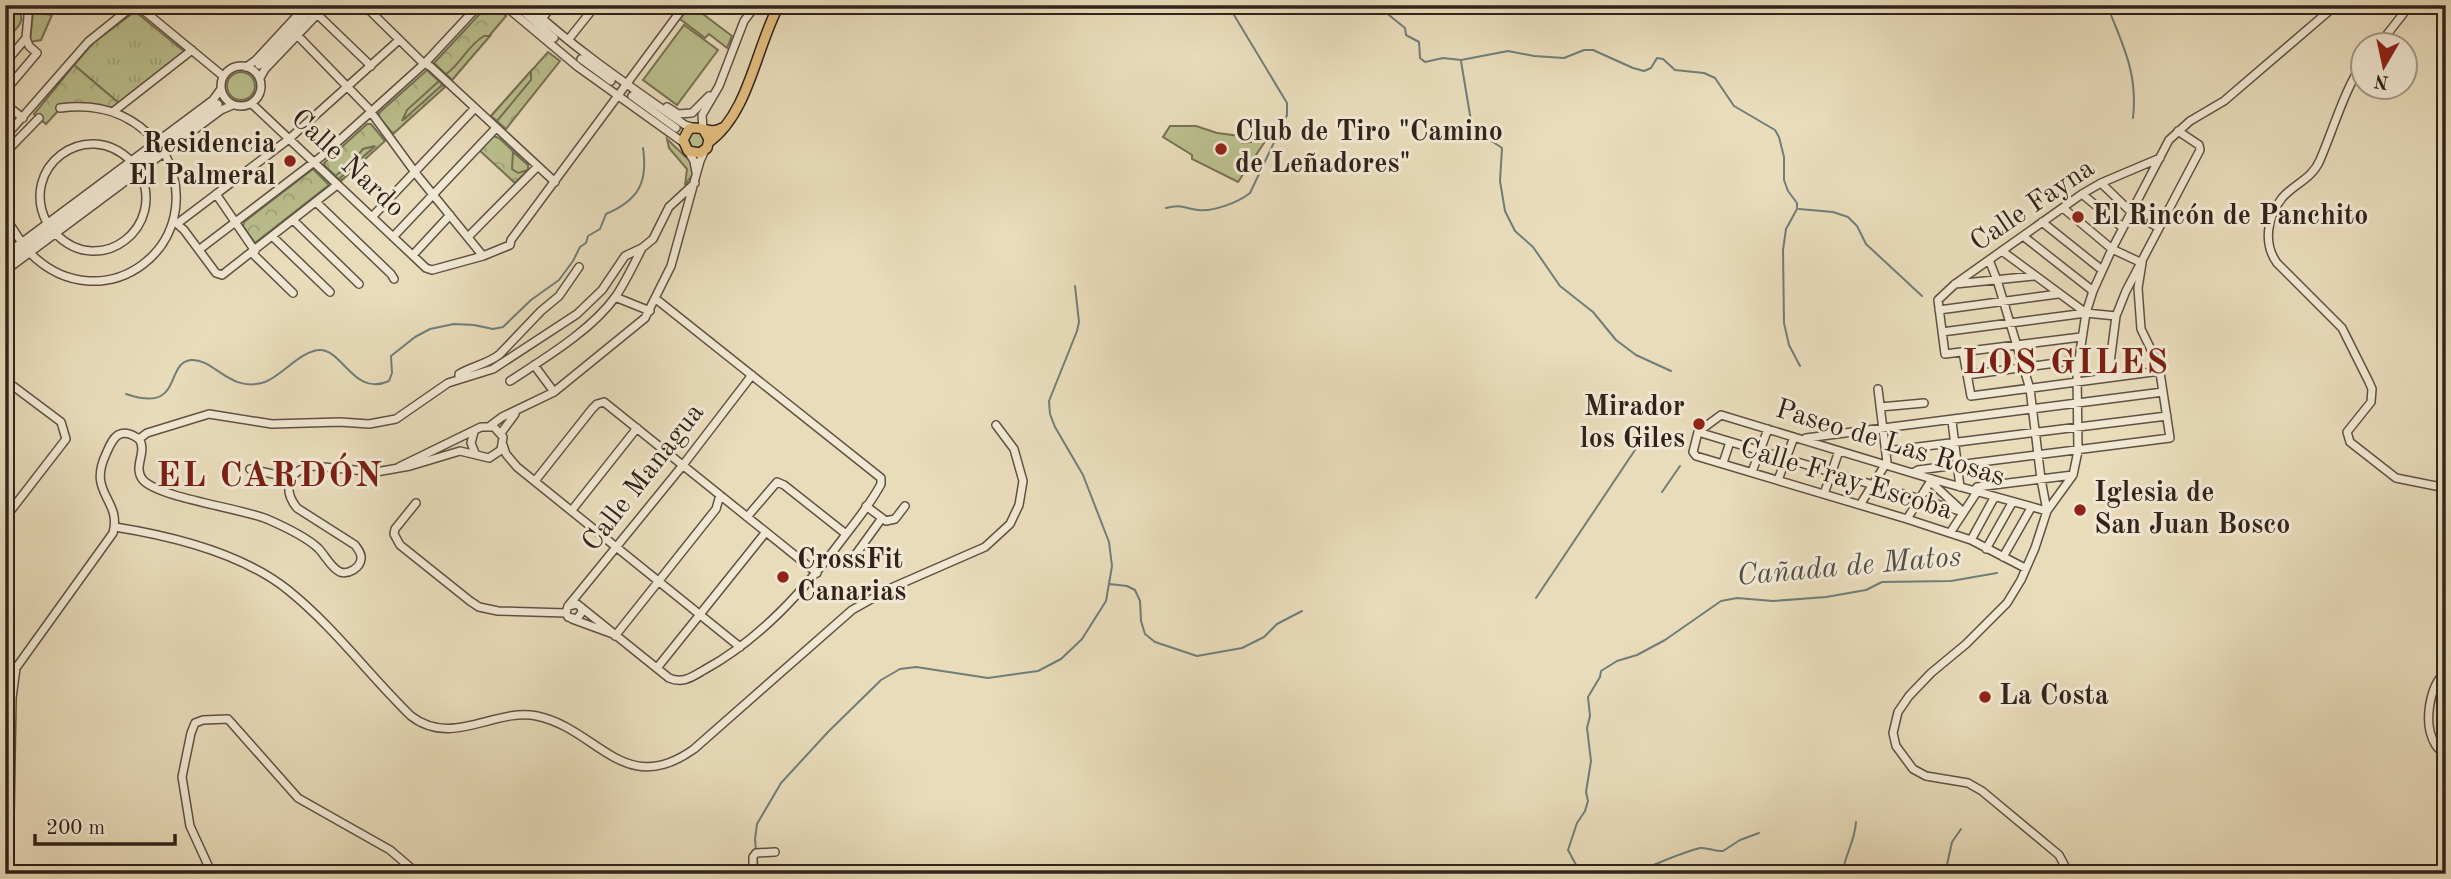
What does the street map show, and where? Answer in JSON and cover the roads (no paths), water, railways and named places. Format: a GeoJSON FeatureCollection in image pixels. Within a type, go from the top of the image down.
{"type":"FeatureCollection","features":[{"type":"Feature","properties":{"kind":"main road"},"geometry":{"type":"LineString","coordinates":[[725,125],[715,132],[698,128],[684,136],[686,147],[696,154],[708,146],[725,125],[740,103],[764,36],[779,5]]}},
{"type":"Feature","properties":{"kind":"main road"},"geometry":{"type":"LineString","coordinates":[[698,128],[708,135],[708,146]]}},
{"type":"Feature","properties":{"kind":"street"},"geometry":{"type":"LineString","coordinates":[[5,91],[37,53],[29,47],[26,38],[29,5]]}},
{"type":"Feature","properties":{"kind":"street"},"geometry":{"type":"LineString","coordinates":[[5,137],[88,42],[135,5],[223,76]]}},
{"type":"Feature","properties":{"kind":"street"},"geometry":{"type":"LineString","coordinates":[[5,255],[213,100],[221,89],[223,76],[233,68],[246,67],[256,60],[307,5]]}},
{"type":"Feature","properties":{"kind":"street"},"geometry":{"type":"LineString","coordinates":[[259,65],[317,10],[326,5]]}},
{"type":"Feature","properties":{"kind":"street"},"geometry":{"type":"LineString","coordinates":[[364,5],[555,182]]}},
{"type":"Feature","properties":{"kind":"street"},"geometry":{"type":"LineString","coordinates":[[200,249],[313,162],[425,63],[479,5]]}},
{"type":"Feature","properties":{"kind":"street"},"geometry":{"type":"LineString","coordinates":[[139,439],[147,433],[209,414],[272,424],[384,422],[404,414],[458,378],[494,369],[577,314],[602,290],[625,256],[642,248],[655,236],[669,207],[695,183],[696,166],[686,147],[578,67],[504,5]]}},
{"type":"Feature","properties":{"kind":"street"},"geometry":{"type":"LineString","coordinates":[[516,5],[554,38]]}},
{"type":"Feature","properties":{"kind":"street"},"geometry":{"type":"LineString","coordinates":[[527,5],[541,19],[627,84],[685,125],[698,128],[702,115],[719,86],[744,21],[757,5]]}},
{"type":"Feature","properties":{"kind":"street"},"geometry":{"type":"LineString","coordinates":[[541,19],[552,5]]}},
{"type":"Feature","properties":{"kind":"street"},"geometry":{"type":"LineString","coordinates":[[568,40],[596,5]]}},
{"type":"Feature","properties":{"kind":"street"},"geometry":{"type":"LineString","coordinates":[[297,35],[370,112],[483,256],[510,245],[511,240],[685,5]]}},
{"type":"Feature","properties":{"kind":"street"},"geometry":{"type":"LineString","coordinates":[[2069,874],[2059,855],[1982,791],[1968,783],[1926,776],[1913,769],[1896,747],[1893,733],[1898,712],[1909,696],[1996,616],[2012,596],[2035,548],[2047,511],[2073,475],[2078,451],[2076,383],[2086,313],[2112,249],[2169,140],[2224,100],[2336,5]]}},
{"type":"Feature","properties":{"kind":"street"},"geometry":{"type":"LineString","coordinates":[[2389,32],[2410,5]]}},
{"type":"Feature","properties":{"kind":"street"},"geometry":{"type":"LineString","coordinates":[[5,271],[221,110],[233,105],[252,104],[260,94],[260,78],[317,10]]}},
{"type":"Feature","properties":{"kind":"street"},"geometry":{"type":"LineString","coordinates":[[317,10],[371,66]]}},
{"type":"Feature","properties":{"kind":"street"},"geometry":{"type":"LineString","coordinates":[[5,63],[26,38]]}},
{"type":"Feature","properties":{"kind":"street"},"geometry":{"type":"LineString","coordinates":[[30,253],[50,269],[88,281],[112,279],[138,269],[155,255],[176,222],[289,139],[399,40]]}},
{"type":"Feature","properties":{"kind":"street"},"geometry":{"type":"LineString","coordinates":[[114,111],[192,50]]}},
{"type":"Feature","properties":{"kind":"street"},"geometry":{"type":"LineString","coordinates":[[581,59],[611,81]]}},
{"type":"Feature","properties":{"kind":"street"},"geometry":{"type":"LineString","coordinates":[[641,94],[678,114],[692,113],[705,102],[727,62]]}},
{"type":"Feature","properties":{"kind":"street"},"geometry":{"type":"LineString","coordinates":[[246,67],[260,78]]}},
{"type":"Feature","properties":{"kind":"street"},"geometry":{"type":"LineString","coordinates":[[221,89],[225,99],[233,105]]}},
{"type":"Feature","properties":{"kind":"street"},"geometry":{"type":"LineString","coordinates":[[2350,92],[2315,169],[2303,183],[2284,196],[2277,207],[2267,243],[2271,256],[2277,263],[2342,328],[2372,389],[2371,402],[2347,432],[2350,442],[2396,478],[2446,488]]}},
{"type":"Feature","properties":{"kind":"street"},"geometry":{"type":"LineString","coordinates":[[632,96],[676,128]]}},
{"type":"Feature","properties":{"kind":"street"},"geometry":{"type":"LineString","coordinates":[[5,104],[23,118]]}},
{"type":"Feature","properties":{"kind":"street"},"geometry":{"type":"LineString","coordinates":[[5,263],[218,104]]}},
{"type":"Feature","properties":{"kind":"street","name":"Calle Nardo"},"geometry":{"type":"LineString","coordinates":[[252,104],[429,270],[483,256]]}},
{"type":"Feature","properties":{"kind":"street"},"geometry":{"type":"LineString","coordinates":[[60,108],[93,107],[114,111],[133,121],[156,142]]}},
{"type":"Feature","properties":{"kind":"street"},"geometry":{"type":"LineString","coordinates":[[372,217],[475,108]]}},
{"type":"Feature","properties":{"kind":"street"},"geometry":{"type":"LineString","coordinates":[[5,153],[39,118]]}},
{"type":"Feature","properties":{"kind":"street"},"geometry":{"type":"LineString","coordinates":[[393,237],[496,128]]}},
{"type":"Feature","properties":{"kind":"street"},"geometry":{"type":"LineString","coordinates":[[2108,378],[2116,316],[2126,291],[2200,150],[2199,145],[2178,131]]}},
{"type":"Feature","properties":{"kind":"street"},"geometry":{"type":"LineString","coordinates":[[47,223],[41,208],[41,187],[47,171],[61,155],[76,146],[96,144],[113,148],[131,161]]}},
{"type":"Feature","properties":{"kind":"street"},"geometry":{"type":"LineString","coordinates":[[399,467],[481,427],[489,426],[554,392],[638,326],[650,311],[678,248],[708,146]]}},
{"type":"Feature","properties":{"kind":"street"},"geometry":{"type":"LineString","coordinates":[[164,152],[176,192],[176,222],[216,272],[222,275],[337,185]]}},
{"type":"Feature","properties":{"kind":"street","name":"Calle Fayna"},"geometry":{"type":"LineString","coordinates":[[1939,310],[1938,300],[1955,284],[2082,194],[2160,158]]}},
{"type":"Feature","properties":{"kind":"street"},"geometry":{"type":"LineString","coordinates":[[468,237],[537,167]]}},
{"type":"Feature","properties":{"kind":"street"},"geometry":{"type":"LineString","coordinates":[[55,234],[66,243],[85,250],[104,250],[125,241],[139,225],[145,208],[146,190],[139,171]]}},
{"type":"Feature","properties":{"kind":"street"},"geometry":{"type":"LineString","coordinates":[[2101,183],[2131,212],[2159,228]]}},
{"type":"Feature","properties":{"kind":"street"},"geometry":{"type":"LineString","coordinates":[[216,194],[254,252],[293,293]]}},
{"type":"Feature","properties":{"kind":"street"},"geometry":{"type":"LineString","coordinates":[[2082,194],[2123,228]]}},
{"type":"Feature","properties":{"kind":"street"},"geometry":{"type":"LineString","coordinates":[[316,202],[394,279]]}},
{"type":"Feature","properties":{"kind":"street"},"geometry":{"type":"LineString","coordinates":[[2063,208],[2112,249],[2142,263]]}},
{"type":"Feature","properties":{"kind":"street"},"geometry":{"type":"LineString","coordinates":[[413,255],[450,215]]}},
{"type":"Feature","properties":{"kind":"street"},"geometry":{"type":"LineString","coordinates":[[5,218],[22,243]]}},
{"type":"Feature","properties":{"kind":"street"},"geometry":{"type":"LineString","coordinates":[[293,220],[359,284]]}},
{"type":"Feature","properties":{"kind":"street"},"geometry":{"type":"LineString","coordinates":[[2042,222],[2102,270]]}},
{"type":"Feature","properties":{"kind":"street"},"geometry":{"type":"LineString","coordinates":[[272,236],[330,292]]}},
{"type":"Feature","properties":{"kind":"street"},"geometry":{"type":"LineString","coordinates":[[2023,236],[2093,291]]}},
{"type":"Feature","properties":{"kind":"street"},"geometry":{"type":"LineString","coordinates":[[510,381],[589,324],[615,297],[642,248]]}},
{"type":"Feature","properties":{"kind":"street"},"geometry":{"type":"LineString","coordinates":[[2002,251],[2086,313]]}},
{"type":"Feature","properties":{"kind":"street"},"geometry":{"type":"LineString","coordinates":[[1989,260],[2030,389],[2047,511]]}},
{"type":"Feature","properties":{"kind":"street"},"geometry":{"type":"LineString","coordinates":[[1913,473],[1918,470],[2170,438],[2160,371],[2141,329],[2138,288],[2142,263]]}},
{"type":"Feature","properties":{"kind":"street"},"geometry":{"type":"LineString","coordinates":[[458,378],[459,374],[493,360],[500,354],[559,296],[579,267]]}},
{"type":"Feature","properties":{"kind":"street"},"geometry":{"type":"LineString","coordinates":[[1955,284],[2034,276]]}},
{"type":"Feature","properties":{"kind":"street"},"geometry":{"type":"LineString","coordinates":[[2058,294],[1939,310],[1945,354],[2081,337]]}},
{"type":"Feature","properties":{"kind":"street"},"geometry":{"type":"LineString","coordinates":[[615,297],[650,311]]}},
{"type":"Feature","properties":{"kind":"street"},"geometry":{"type":"LineString","coordinates":[[569,612],[578,604],[669,678],[677,682],[686,680],[723,660],[740,647],[800,592],[880,488],[881,478],[656,299]]}},
{"type":"Feature","properties":{"kind":"street"},"geometry":{"type":"LineString","coordinates":[[1942,332],[2086,313],[2116,316]]}},
{"type":"Feature","properties":{"kind":"street"},"geometry":{"type":"LineString","coordinates":[[1964,352],[1971,396],[2160,371]]}},
{"type":"Feature","properties":{"kind":"street"},"geometry":{"type":"LineString","coordinates":[[1967,375],[2078,360]]}},
{"type":"Feature","properties":{"kind":"street"},"geometry":{"type":"LineString","coordinates":[[534,365],[554,392]]}},
{"type":"Feature","properties":{"kind":"street","name":"Calle Managua"},"geometry":{"type":"LineString","coordinates":[[569,612],[752,375]]}},
{"type":"Feature","properties":{"kind":"street"},"geometry":{"type":"LineString","coordinates":[[5,380],[61,422],[66,439],[5,518]]}},
{"type":"Feature","properties":{"kind":"street"},"geometry":{"type":"LineString","coordinates":[[1860,505],[1886,465],[1878,389]]}},
{"type":"Feature","properties":{"kind":"street"},"geometry":{"type":"LineString","coordinates":[[1778,480],[1786,458],[1798,438],[2034,411],[2163,392]]}},
{"type":"Feature","properties":{"kind":"street"},"geometry":{"type":"LineString","coordinates":[[535,481],[592,409],[597,404],[606,403],[817,573]]}},
{"type":"Feature","properties":{"kind":"street"},"geometry":{"type":"LineString","coordinates":[[1880,407],[1924,403]]}},
{"type":"Feature","properties":{"kind":"street"},"geometry":{"type":"LineString","coordinates":[[522,408],[510,419],[501,433],[506,454],[517,467],[740,647]]}},
{"type":"Feature","properties":{"kind":"street","name":"Paseo de Las Rosas"},"geometry":{"type":"LineString","coordinates":[[1698,432],[1721,415],[1994,498],[2047,511]]}},
{"type":"Feature","properties":{"kind":"street"},"geometry":{"type":"LineString","coordinates":[[1886,451],[2167,416]]}},
{"type":"Feature","properties":{"kind":"street"},"geometry":{"type":"LineString","coordinates":[[1952,421],[1960,487]]}},
{"type":"Feature","properties":{"kind":"street"},"geometry":{"type":"LineString","coordinates":[[115,527],[145,531],[216,553],[241,562],[275,581],[319,618],[411,716],[427,726],[456,728],[532,715],[559,724],[614,757],[646,768],[681,758],[694,749],[852,610],[891,588],[985,547],[999,536],[1015,516],[1023,481],[1014,449],[996,425]]}},
{"type":"Feature","properties":{"kind":"street"},"geometry":{"type":"LineString","coordinates":[[489,426],[501,433]]}},
{"type":"Feature","properties":{"kind":"street"},"geometry":{"type":"LineString","coordinates":[[572,510],[637,428]]}},
{"type":"Feature","properties":{"kind":"street"},"geometry":{"type":"LineString","coordinates":[[1752,472],[1768,429]]}},
{"type":"Feature","properties":{"kind":"street"},"geometry":{"type":"LineString","coordinates":[[474,432],[471,443],[475,453]]}},
{"type":"Feature","properties":{"kind":"street"},"geometry":{"type":"LineString","coordinates":[[1698,432],[1964,512]]}},
{"type":"Feature","properties":{"kind":"street","name":"Calle Fray Escoba"},"geometry":{"type":"LineString","coordinates":[[1698,432],[1693,452],[1696,456],[1971,540],[2025,568]]}},
{"type":"Feature","properties":{"kind":"street"},"geometry":{"type":"LineString","coordinates":[[9,874],[12,698],[16,668],[106,546],[115,527],[114,514],[100,482],[100,470],[105,455],[117,436],[127,433],[139,439],[143,446],[139,471],[142,479],[148,483],[180,496],[278,523],[316,545],[340,572],[354,570],[361,559],[360,551],[355,545],[297,508],[290,500],[288,492],[291,478],[303,468],[313,466],[376,472],[460,451],[475,453],[484,458],[494,457],[517,467]]}},
{"type":"Feature","properties":{"kind":"street"},"geometry":{"type":"LineString","coordinates":[[1724,463],[1730,442]]}},
{"type":"Feature","properties":{"kind":"street"},"geometry":{"type":"LineString","coordinates":[[494,457],[503,445]]}},
{"type":"Feature","properties":{"kind":"street"},"geometry":{"type":"LineString","coordinates":[[1824,494],[1839,451]]}},
{"type":"Feature","properties":{"kind":"street"},"geometry":{"type":"LineString","coordinates":[[250,469],[291,478]]}},
{"type":"Feature","properties":{"kind":"street"},"geometry":{"type":"LineString","coordinates":[[1950,533],[1977,487],[2073,475]]}},
{"type":"Feature","properties":{"kind":"street"},"geometry":{"type":"LineString","coordinates":[[1907,519],[1932,479]]}},
{"type":"Feature","properties":{"kind":"street"},"geometry":{"type":"LineString","coordinates":[[1932,479],[1933,484],[1964,512]]}},
{"type":"Feature","properties":{"kind":"street"},"geometry":{"type":"LineString","coordinates":[[747,517],[777,482],[846,534]]}},
{"type":"Feature","properties":{"kind":"street"},"geometry":{"type":"LineString","coordinates":[[614,635],[716,509],[720,495]]}},
{"type":"Feature","properties":{"kind":"street"},"geometry":{"type":"LineString","coordinates":[[1971,540],[1994,498]]}},
{"type":"Feature","properties":{"kind":"street"},"geometry":{"type":"LineString","coordinates":[[416,503],[395,529],[394,534],[400,545],[479,607],[498,611],[555,614],[569,612],[580,616],[581,607]]}},
{"type":"Feature","properties":{"kind":"street"},"geometry":{"type":"LineString","coordinates":[[1986,549],[2012,503]]}},
{"type":"Feature","properties":{"kind":"street"},"geometry":{"type":"LineString","coordinates":[[866,506],[887,521],[895,519],[905,506]]}},
{"type":"Feature","properties":{"kind":"street"},"geometry":{"type":"LineString","coordinates":[[2003,557],[2031,508]]}},
{"type":"Feature","properties":{"kind":"street"},"geometry":{"type":"LineString","coordinates":[[856,554],[882,518]]}},
{"type":"Feature","properties":{"kind":"street"},"geometry":{"type":"LineString","coordinates":[[656,668],[766,532]]}},
{"type":"Feature","properties":{"kind":"street"},"geometry":{"type":"LineString","coordinates":[[569,612],[614,635]]}},
{"type":"Feature","properties":{"kind":"street"},"geometry":{"type":"LineString","coordinates":[[5,662],[16,668]]}},
{"type":"Feature","properties":{"kind":"street"},"geometry":{"type":"LineString","coordinates":[[2446,671],[2435,685],[2429,713],[2433,742],[2446,756]]}},
{"type":"Feature","properties":{"kind":"street"},"geometry":{"type":"LineString","coordinates":[[212,874],[190,826],[182,777],[195,723],[202,720],[228,719],[298,798],[390,850],[418,874]]}},
{"type":"Feature","properties":{"kind":"street"},"geometry":{"type":"LineString","coordinates":[[753,874],[753,857],[756,853],[775,852]]}},
{"type":"Feature","properties":{"kind":"waterway"},"geometry":{"type":"LineString","coordinates":[[1166,208],[1218,208],[1250,193],[1287,115],[1287,103],[1228,5]]}},
{"type":"Feature","properties":{"kind":"waterway"},"geometry":{"type":"LineString","coordinates":[[1345,5],[1365,10],[1396,5]]}},
{"type":"Feature","properties":{"kind":"waterway"},"geometry":{"type":"LineString","coordinates":[[2107,5],[2131,73],[2133,118]]}},
{"type":"Feature","properties":{"kind":"waterway"},"geometry":{"type":"LineString","coordinates":[[1384,11],[1405,28],[1406,35],[1419,42],[1420,58],[1425,62],[1443,58],[1461,60],[1508,51],[1564,58],[1584,50],[1593,50],[1644,71],[1651,68],[1657,58],[1663,59],[1675,70],[1704,73],[1715,78],[1734,106],[1775,130],[1779,137],[1784,157],[1784,180],[1797,203],[1797,209],[1786,229],[1783,250],[1784,323],[1789,345],[1800,366]]}},
{"type":"Feature","properties":{"kind":"waterway"},"geometry":{"type":"LineString","coordinates":[[1461,61],[1471,121],[1481,134],[1502,148],[1500,181],[1505,211],[1515,231],[1533,247],[1560,286],[1593,312],[1616,340],[1636,355],[1671,371]]}},
{"type":"Feature","properties":{"kind":"waterway"},"geometry":{"type":"LineString","coordinates":[[126,394],[157,398],[165,393],[183,363],[191,360],[207,364],[232,380],[242,383],[265,382],[306,354],[320,350],[336,357],[358,378],[377,384],[389,381],[392,373],[391,356],[430,329],[454,324],[493,329],[503,327],[531,300],[559,280],[580,247],[586,243],[588,236],[600,229],[606,214],[634,196],[644,171],[643,148]]}},
{"type":"Feature","properties":{"kind":"waterway"},"geometry":{"type":"LineString","coordinates":[[1799,209],[1833,212],[1848,217],[1857,226],[1866,244],[1922,296]]}},
{"type":"Feature","properties":{"kind":"waterway"},"geometry":{"type":"LineString","coordinates":[[756,851],[757,824],[781,783],[881,680],[900,669],[916,667],[988,678],[1038,671],[1061,659],[1082,639],[1106,601],[1112,566],[1109,542],[1083,475],[1050,414],[1049,401],[1079,322],[1075,286]]}},
{"type":"Feature","properties":{"kind":"waterway"},"geometry":{"type":"LineString","coordinates":[[1536,598],[1639,444]]}},
{"type":"Feature","properties":{"kind":"waterway"},"geometry":{"type":"LineString","coordinates":[[1662,492],[1680,466]]}},
{"type":"Feature","properties":{"kind":"waterway","name":"Cañada de Matos"},"geometry":{"type":"LineString","coordinates":[[1581,874],[1568,850],[1588,801],[1586,792],[1591,761],[1587,728],[1590,716],[1588,697],[1601,671],[1665,640],[1721,601],[1737,598],[1773,601],[1826,597],[1866,590],[1882,582],[1951,581],[1997,573]]}},
{"type":"Feature","properties":{"kind":"waterway"},"geometry":{"type":"LineString","coordinates":[[1109,584],[1135,590],[1140,601],[1145,634],[1155,642],[1197,656],[1242,648],[1264,637],[1277,624],[1302,611]]}},
{"type":"Feature","properties":{"kind":"waterway"},"geometry":{"type":"LineString","coordinates":[[1842,874],[1856,822]]}},
{"type":"Feature","properties":{"kind":"waterway"},"geometry":{"type":"LineString","coordinates":[[1945,874],[1952,842],[1961,829]]}},
{"type":"Feature","properties":{"kind":"waterway"},"geometry":{"type":"LineString","coordinates":[[1630,874],[1700,848],[1723,851],[1740,840],[1759,833]]}},
{"type":"Feature","properties":{"kind":"waterway"},"geometry":{"type":"LineString","coordinates":[[757,857],[758,874]]}},
{"type":"Feature","properties":{"kind":"place","name":"Club de Tiro \"Camino de Leñadores\""},"geometry":{"type":"Point","coordinates":[1221,149]}},
{"type":"Feature","properties":{"kind":"place","name":"Residencia El Palmeral"},"geometry":{"type":"Point","coordinates":[290,161]}},
{"type":"Feature","properties":{"kind":"place","name":"El Rincón de Panchito"},"geometry":{"type":"Point","coordinates":[2078,217]}},
{"type":"Feature","properties":{"kind":"place","name":"Mirador los Giles"},"geometry":{"type":"Point","coordinates":[1699,424]}},
{"type":"Feature","properties":{"kind":"place","name":"Iglesia de San Juan Bosco"},"geometry":{"type":"Point","coordinates":[2080,510]}},
{"type":"Feature","properties":{"kind":"place","name":"CrossFit Canarias"},"geometry":{"type":"Point","coordinates":[783,577]}},
{"type":"Feature","properties":{"kind":"place","name":"La Costa"},"geometry":{"type":"Point","coordinates":[1985,697]}},
{"type":"Feature","properties":{"kind":"district","name":"LOS GILES"},"geometry":{"type":"Point","coordinates":[2066,363]}},
{"type":"Feature","properties":{"kind":"district","name":"EL CARDÓN"},"geometry":{"type":"Point","coordinates":[270,476]}}]}
